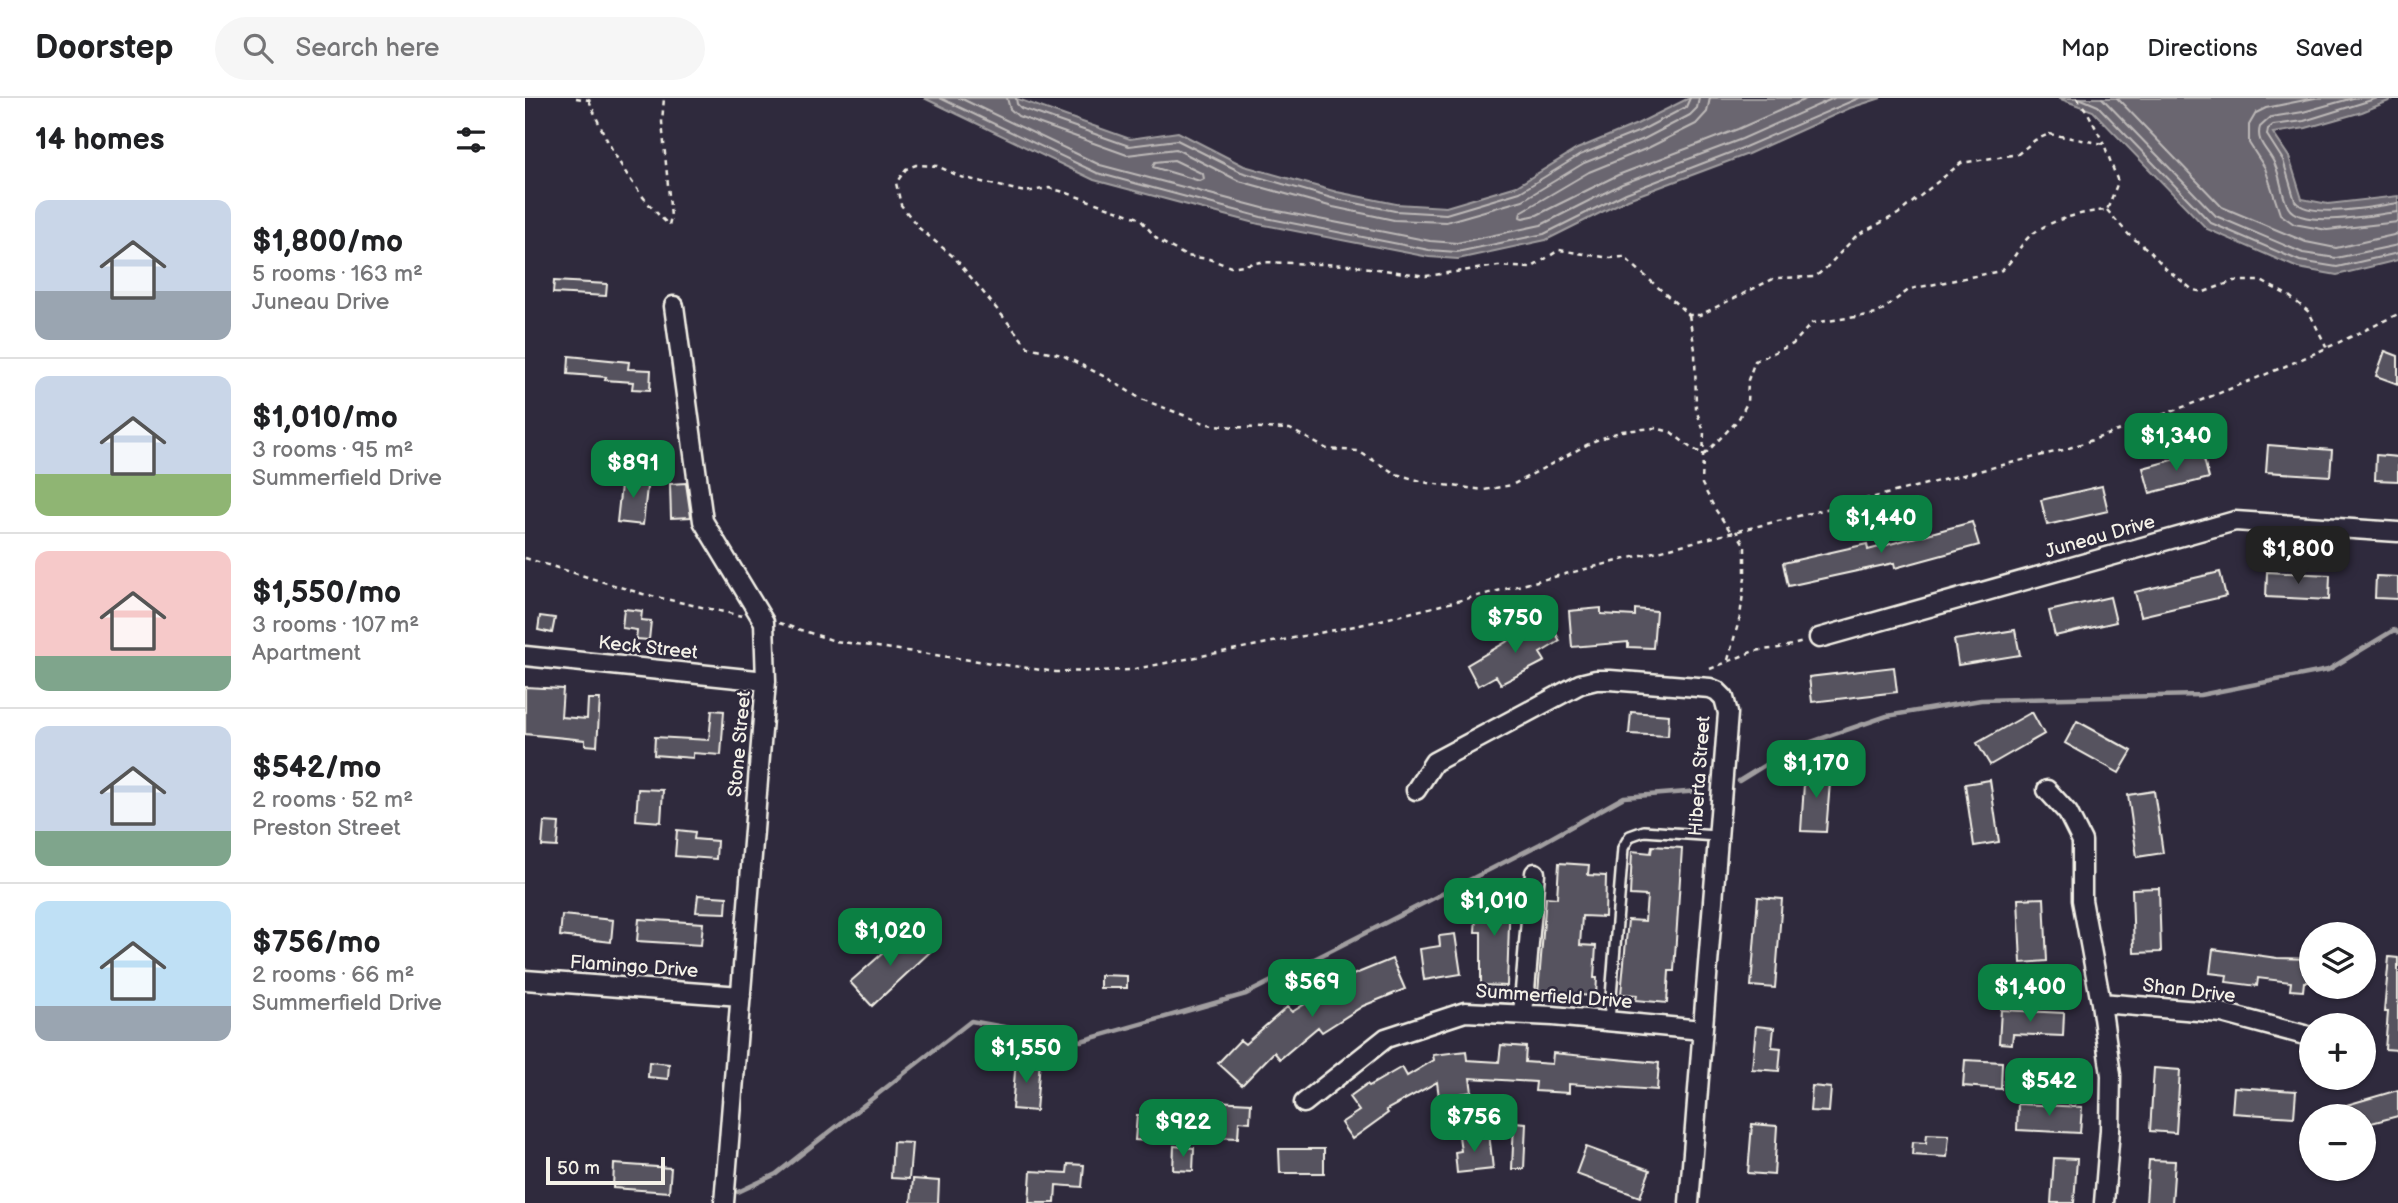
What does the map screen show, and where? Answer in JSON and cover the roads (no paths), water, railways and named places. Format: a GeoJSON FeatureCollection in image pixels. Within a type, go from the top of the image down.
{"type":"FeatureCollection","features":[{"type":"Feature","properties":{"kind":"street","name":"Stone Street"},"geometry":{"type":"LineString","coordinates":[[674,306],[703,522],[764,622],[766,681],[724,1203]]}},
{"type":"Feature","properties":{"kind":"street","name":"Juneau Drive"},"geometry":{"type":"LineString","coordinates":[[1819,638],[2235,521],[2398,532]]}},
{"type":"Feature","properties":{"kind":"street","name":"Keck Street"},"geometry":{"type":"LineString","coordinates":[[525,656],[766,681]]}},
{"type":"Feature","properties":{"kind":"street","name":"Hiberta Street"},"geometry":{"type":"LineString","coordinates":[[1416,790],[1434,762],[1580,684],[1610,680],[1710,688],[1724,698],[1728,713],[1716,836],[1689,1203]]}},
{"type":"Feature","properties":{"kind":"street"},"geometry":{"type":"LineString","coordinates":[[2047,790],[2069,813],[2082,841],[2082,900],[2111,1075],[2104,1203]]}},
{"type":"Feature","properties":{"kind":"street"},"geometry":{"type":"LineString","coordinates":[[1523,1014],[1535,873]]}},
{"type":"Feature","properties":{"kind":"street","name":"Flamingo Drive"},"geometry":{"type":"LineString","coordinates":[[525,980],[741,996]]}},
{"type":"Feature","properties":{"kind":"street","name":"Shan Drive"},"geometry":{"type":"LineString","coordinates":[[2101,1003],[2222,1013],[2299,1034]]}},
{"type":"Feature","properties":{"kind":"street","name":"Summerfield Drive"},"geometry":{"type":"LineString","coordinates":[[1304,1102],[1386,1038],[1465,1012],[1523,1014],[1702,1030]]}},
{"type":"Feature","properties":{"kind":"lane"},"geometry":{"type":"LineString","coordinates":[[1609,1021],[1623,848],[1630,836],[1644,831],[1716,836]]}},
{"type":"Feature","properties":{"kind":"water"},"geometry":{"type":"Polygon","coordinates":[[[924,98],[1015,98],[1130,139],[1178,132],[1244,166],[1337,192],[1396,204],[1446,207],[1517,186],[1577,149],[1637,124],[1689,98],[1881,98],[1850,108],[1748,154],[1628,199],[1546,240],[1458,259],[1429,257],[1259,224],[1094,180],[924,98]]]}},
{"type":"Feature","properties":{"kind":"water"},"geometry":{"type":"Polygon","coordinates":[[[2058,98],[2396,98],[2362,112],[2306,128],[2273,133],[2289,157],[2302,199],[2328,204],[2398,196],[2398,260],[2337,275],[2298,268],[2207,229],[2093,111],[2058,98]]]}},
{"type":"Feature","properties":{"kind":"waterway"},"geometry":{"type":"LineString","coordinates":[[1739,781],[1791,749],[1887,716],[1981,700],[2200,695],[2328,670],[2394,630],[2398,633]]}},
{"type":"Feature","properties":{"kind":"waterway"},"geometry":{"type":"LineString","coordinates":[[738,1192],[776,1174],[971,1021],[1081,1041],[1246,994],[1540,844],[1624,797],[1699,791]]}}]}
